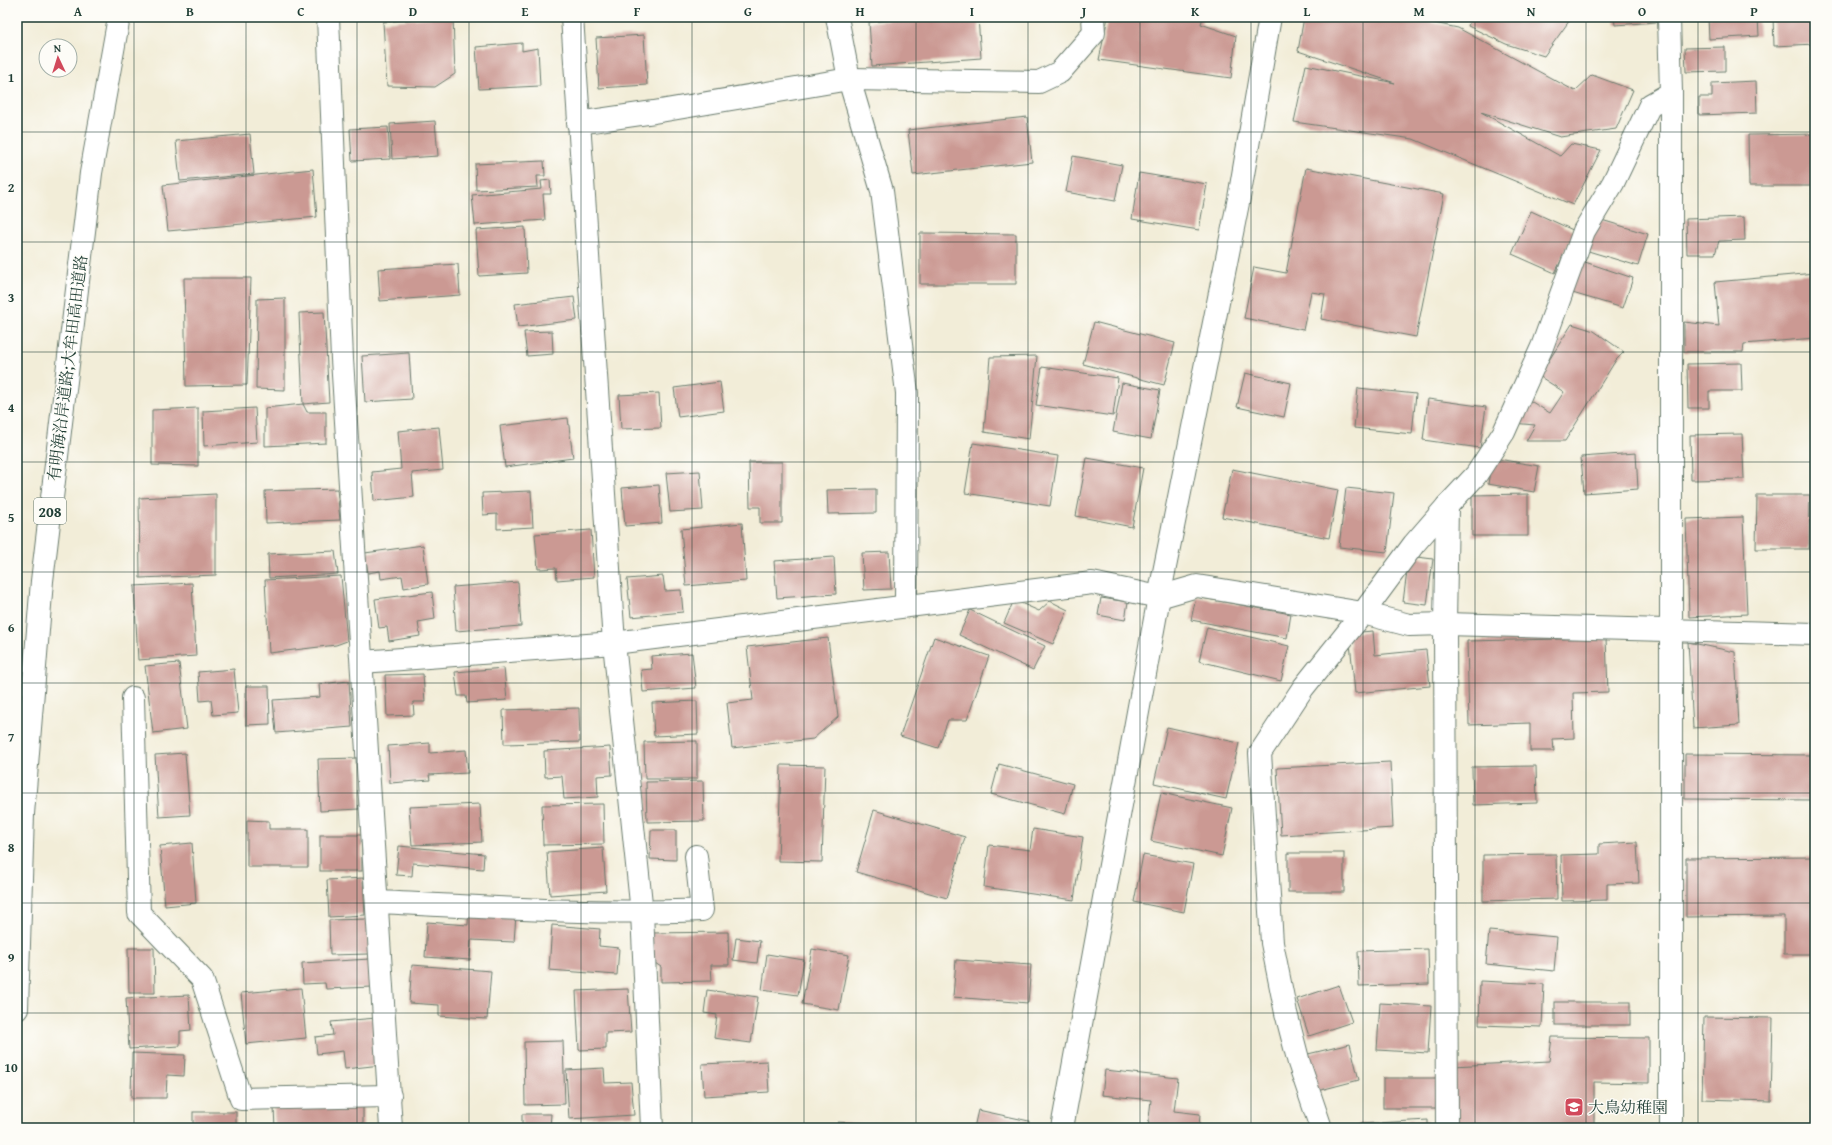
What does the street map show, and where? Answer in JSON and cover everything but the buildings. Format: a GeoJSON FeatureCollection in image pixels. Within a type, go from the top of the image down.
{"type":"FeatureCollection","features":[{"type":"Feature","properties":{"kind":"main road","name":"有明海沿岸道路;大牟田高田道路"},"geometry":{"type":"LineString","coordinates":[[17,1009],[23,814],[42,581],[92,173],[120,17]]}},
{"type":"Feature","properties":{"kind":"main road"},"geometry":{"type":"LineString","coordinates":[[328,17],[342,359],[391,1128]]}},
{"type":"Feature","properties":{"kind":"main road"},"geometry":{"type":"LineString","coordinates":[[572,17],[614,643],[642,913],[652,1128]]}},
{"type":"Feature","properties":{"kind":"main road"},"geometry":{"type":"LineString","coordinates":[[837,17],[849,79],[882,192],[907,393],[906,605]]}},
{"type":"Feature","properties":{"kind":"main road"},"geometry":{"type":"LineString","coordinates":[[578,123],[654,112],[849,79],[1039,82],[1060,72],[1094,33],[1093,17]]}},
{"type":"Feature","properties":{"kind":"main road"},"geometry":{"type":"LineString","coordinates":[[1062,1128],[1159,597],[1239,198],[1270,17]]}},
{"type":"Feature","properties":{"kind":"main road"},"geometry":{"type":"LineString","coordinates":[[1669,17],[1671,93],[1671,1128]]}},
{"type":"Feature","properties":{"kind":"main road"},"geometry":{"type":"LineString","coordinates":[[1321,1128],[1299,1063],[1288,1020],[1272,943],[1260,753],[1303,688],[1363,613],[1414,544],[1476,475],[1504,432],[1542,347],[1584,231],[1613,183],[1650,104],[1671,93]]}},
{"type":"Feature","properties":{"kind":"main road"},"geometry":{"type":"LineString","coordinates":[[1446,1128],[1445,624],[1447,506]]}},
{"type":"Feature","properties":{"kind":"main road"},"geometry":{"type":"LineString","coordinates":[[362,662],[614,643],[906,605],[1092,583],[1159,597],[1197,586],[1363,613],[1409,625],[1445,624],[1815,634]]}},
{"type":"Feature","properties":{"kind":"main road"},"geometry":{"type":"LineString","coordinates":[[133,698],[139,914],[202,979],[241,1099],[390,1096]]}},
{"type":"Feature","properties":{"kind":"main road"},"geometry":{"type":"LineString","coordinates":[[377,902],[537,910],[642,913],[702,910],[696,856]]}},
{"type":"Feature","properties":{"kind":"place","name":"大鳥幼稚園"},"geometry":{"type":"Point","coordinates":[1574,1107]}}]}
